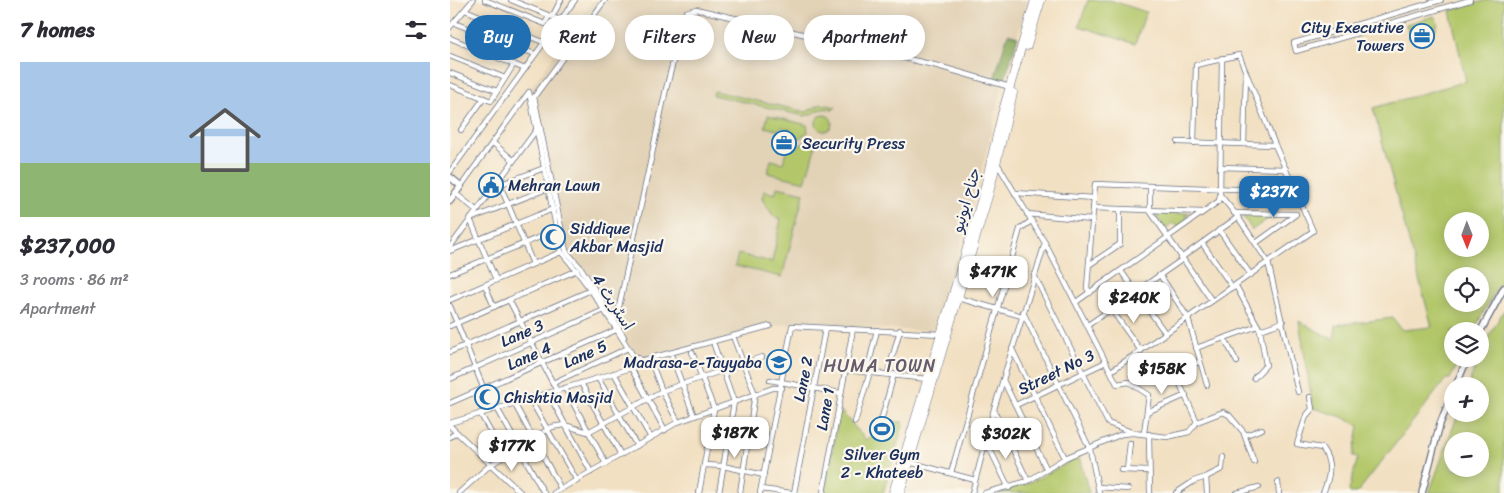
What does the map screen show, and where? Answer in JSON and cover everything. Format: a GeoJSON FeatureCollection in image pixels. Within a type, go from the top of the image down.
{"type":"FeatureCollection","features":[{"type":"Feature","properties":{"kind":"highway","name":"جناح ایونیو"},"geometry":{"type":"LineString","coordinates":[[893,493],[983,195],[1010,87],[1035,0]]}},
{"type":"Feature","properties":{"kind":"highway","name":"جناح ایونیو"},"geometry":{"type":"LineString","coordinates":[[900,493],[997,162],[1013,93],[1041,0]]}},
{"type":"Feature","properties":{"kind":"main road"},"geometry":{"type":"LineString","coordinates":[[450,177],[461,186],[450,201]]}},
{"type":"Feature","properties":{"kind":"main road"},"geometry":{"type":"LineString","coordinates":[[1485,322],[1504,288]]}},
{"type":"Feature","properties":{"kind":"main road"},"geometry":{"type":"LineString","coordinates":[[1422,493],[1444,414]]}},
{"type":"Feature","properties":{"kind":"street"},"geometry":{"type":"LineString","coordinates":[[450,28],[473,0]]}},
{"type":"Feature","properties":{"kind":"street"},"geometry":{"type":"LineString","coordinates":[[486,0],[541,22]]}},
{"type":"Feature","properties":{"kind":"street"},"geometry":{"type":"LineString","coordinates":[[511,0],[548,15]]}},
{"type":"Feature","properties":{"kind":"street"},"geometry":{"type":"LineString","coordinates":[[552,15],[560,0]]}},
{"type":"Feature","properties":{"kind":"street"},"geometry":{"type":"LineString","coordinates":[[564,15],[575,0]]}},
{"type":"Feature","properties":{"kind":"street"},"geometry":{"type":"LineString","coordinates":[[605,0],[534,97],[566,252],[581,268],[640,361],[770,326]]}},
{"type":"Feature","properties":{"kind":"street"},"geometry":{"type":"LineString","coordinates":[[1441,0],[1294,43],[1296,51],[1470,0]]}},
{"type":"Feature","properties":{"kind":"street"},"geometry":{"type":"LineString","coordinates":[[613,319],[617,316],[666,89],[686,12],[696,9],[706,11],[938,66],[1010,87]]}},
{"type":"Feature","properties":{"kind":"street"},"geometry":{"type":"LineString","coordinates":[[465,10],[541,41]]}},
{"type":"Feature","properties":{"kind":"street"},"geometry":{"type":"LineString","coordinates":[[454,22],[535,54]]}},
{"type":"Feature","properties":{"kind":"street"},"geometry":{"type":"LineString","coordinates":[[1356,25],[1358,33]]}},
{"type":"Feature","properties":{"kind":"street"},"geometry":{"type":"LineString","coordinates":[[450,38],[525,69]]}},
{"type":"Feature","properties":{"kind":"street"},"geometry":{"type":"LineString","coordinates":[[450,172],[541,45]]}},
{"type":"Feature","properties":{"kind":"street"},"geometry":{"type":"LineString","coordinates":[[1111,372],[1313,231],[1275,145],[1239,55],[1196,65],[1194,142]]}},
{"type":"Feature","properties":{"kind":"street"},"geometry":{"type":"LineString","coordinates":[[450,56],[505,78]]}},
{"type":"Feature","properties":{"kind":"street"},"geometry":{"type":"LineString","coordinates":[[1076,302],[1219,201],[1222,58]]}},
{"type":"Feature","properties":{"kind":"street"},"geometry":{"type":"LineString","coordinates":[[450,85],[491,101],[514,64]]}},
{"type":"Feature","properties":{"kind":"street"},"geometry":{"type":"LineString","coordinates":[[1244,144],[1246,69]]}},
{"type":"Feature","properties":{"kind":"street"},"geometry":{"type":"LineString","coordinates":[[450,73],[497,91]]}},
{"type":"Feature","properties":{"kind":"street"},"geometry":{"type":"LineString","coordinates":[[450,300],[560,252],[529,92],[461,186]]}},
{"type":"Feature","properties":{"kind":"street"},"geometry":{"type":"LineString","coordinates":[[461,130],[484,98]]}},
{"type":"Feature","properties":{"kind":"street"},"geometry":{"type":"LineString","coordinates":[[450,248],[536,129]]}},
{"type":"Feature","properties":{"kind":"street"},"geometry":{"type":"LineString","coordinates":[[1178,142],[1275,145]]}},
{"type":"Feature","properties":{"kind":"street"},"geometry":{"type":"LineString","coordinates":[[493,143],[513,160]]}},
{"type":"Feature","properties":{"kind":"street"},"geometry":{"type":"LineString","coordinates":[[997,162],[1045,243],[1117,384],[1129,382],[1146,391],[1149,395],[1147,433],[1150,493]]}},
{"type":"Feature","properties":{"kind":"street"},"geometry":{"type":"LineString","coordinates":[[1220,167],[1286,169]]}},
{"type":"Feature","properties":{"kind":"street"},"geometry":{"type":"LineString","coordinates":[[493,186],[544,168]]}},
{"type":"Feature","properties":{"kind":"street"},"geometry":{"type":"LineString","coordinates":[[1090,293],[1087,288],[1095,184],[1295,191]]}},
{"type":"Feature","properties":{"kind":"street"},"geometry":{"type":"LineString","coordinates":[[500,185],[533,264]]}},
{"type":"Feature","properties":{"kind":"street"},"geometry":{"type":"LineString","coordinates":[[1150,187],[1150,211],[1212,301]]}},
{"type":"Feature","properties":{"kind":"street"},"geometry":{"type":"LineString","coordinates":[[470,219],[549,188]]}},
{"type":"Feature","properties":{"kind":"street"},"geometry":{"type":"LineString","coordinates":[[455,193],[476,210]]}},
{"type":"Feature","properties":{"kind":"street"},"geometry":{"type":"LineString","coordinates":[[1015,193],[1094,198]]}},
{"type":"Feature","properties":{"kind":"street"},"geometry":{"type":"LineString","coordinates":[[1220,195],[1268,262],[1298,392]]}},
{"type":"Feature","properties":{"kind":"street"},"geometry":{"type":"LineString","coordinates":[[1093,208],[1204,212]]}},
{"type":"Feature","properties":{"kind":"street"},"geometry":{"type":"LineString","coordinates":[[450,251],[553,209]]}},
{"type":"Feature","properties":{"kind":"street"},"geometry":{"type":"LineString","coordinates":[[1089,265],[1120,244],[1120,209]]}},
{"type":"Feature","properties":{"kind":"street"},"geometry":{"type":"LineString","coordinates":[[1256,243],[1303,210]]}},
{"type":"Feature","properties":{"kind":"street"},"geometry":{"type":"LineString","coordinates":[[1027,214],[1092,220]]}},
{"type":"Feature","properties":{"kind":"street"},"geometry":{"type":"LineString","coordinates":[[1088,325],[1160,275],[1236,215],[1296,214]]}},
{"type":"Feature","properties":{"kind":"street"},"geometry":{"type":"LineString","coordinates":[[470,219],[496,280]]}},
{"type":"Feature","properties":{"kind":"street"},"geometry":{"type":"LineString","coordinates":[[951,473],[1020,229],[1031,221]]}},
{"type":"Feature","properties":{"kind":"street"},"geometry":{"type":"LineString","coordinates":[[450,274],[557,230]]}},
{"type":"Feature","properties":{"kind":"street"},"geometry":{"type":"LineString","coordinates":[[1219,230],[1251,275]]}},
{"type":"Feature","properties":{"kind":"street"},"geometry":{"type":"LineString","coordinates":[[972,493],[1022,314],[1045,243]]}},
{"type":"Feature","properties":{"kind":"street"},"geometry":{"type":"LineString","coordinates":[[1202,243],[1234,287],[1259,328],[1266,365],[1254,378]]}},
{"type":"Feature","properties":{"kind":"street","name":"اسٹریٹ 4"},"geometry":{"type":"LineString","coordinates":[[560,252],[577,270],[591,290],[638,365]]}},
{"type":"Feature","properties":{"kind":"street"},"geometry":{"type":"LineString","coordinates":[[450,326],[577,270]]}},
{"type":"Feature","properties":{"kind":"street"},"geometry":{"type":"LineString","coordinates":[[1121,271],[1166,334]]}},
{"type":"Feature","properties":{"kind":"street"},"geometry":{"type":"LineString","coordinates":[[1034,275],[1108,423],[1134,432]]}},
{"type":"Feature","properties":{"kind":"street"},"geometry":{"type":"LineString","coordinates":[[1160,275],[1188,318],[1207,385]]}},
{"type":"Feature","properties":{"kind":"street"},"geometry":{"type":"LineString","coordinates":[[485,285],[494,307]]}},
{"type":"Feature","properties":{"kind":"street"},"geometry":{"type":"LineString","coordinates":[[450,352],[591,290]]}},
{"type":"Feature","properties":{"kind":"street"},"geometry":{"type":"LineString","coordinates":[[958,298],[1022,314]]}},
{"type":"Feature","properties":{"kind":"street"},"geometry":{"type":"LineString","coordinates":[[509,300],[557,391]]}},
{"type":"Feature","properties":{"kind":"street"},"geometry":{"type":"LineString","coordinates":[[450,306],[494,408],[544,493]]}},
{"type":"Feature","properties":{"kind":"street"},"geometry":{"type":"LineString","coordinates":[[1112,309],[1141,351]]}},
{"type":"Feature","properties":{"kind":"street","name":"Lane 3"},"geometry":{"type":"LineString","coordinates":[[450,379],[604,310]]}},
{"type":"Feature","properties":{"kind":"street"},"geometry":{"type":"LineString","coordinates":[[1022,314],[1059,384],[1090,449],[1100,493]]}},
{"type":"Feature","properties":{"kind":"street"},"geometry":{"type":"LineString","coordinates":[[1196,348],[1224,338],[1283,322]]}},
{"type":"Feature","properties":{"kind":"street"},"geometry":{"type":"LineString","coordinates":[[792,493],[761,491],[782,388],[792,326],[825,329],[900,330],[940,334]]}},
{"type":"Feature","properties":{"kind":"street","name":"Lane 2"},"geometry":{"type":"LineString","coordinates":[[792,493],[815,388],[825,329]]}},
{"type":"Feature","properties":{"kind":"street","name":"Lane 1"},"geometry":{"type":"LineString","coordinates":[[823,493],[853,329]]}},
{"type":"Feature","properties":{"kind":"street","name":"Lane 4"},"geometry":{"type":"LineString","coordinates":[[450,403],[616,330]]}},
{"type":"Feature","properties":{"kind":"street"},"geometry":{"type":"LineString","coordinates":[[855,422],[878,330]]}},
{"type":"Feature","properties":{"kind":"street"},"geometry":{"type":"LineString","coordinates":[[879,428],[900,330]]}},
{"type":"Feature","properties":{"kind":"street"},"geometry":{"type":"LineString","coordinates":[[1224,338],[1237,362]]}},
{"type":"Feature","properties":{"kind":"street"},"geometry":{"type":"LineString","coordinates":[[734,339],[755,394],[740,493]]}},
{"type":"Feature","properties":{"kind":"street"},"geometry":{"type":"LineString","coordinates":[[714,345],[734,402],[719,493]]}},
{"type":"Feature","properties":{"kind":"street","name":"Lane 5"},"geometry":{"type":"LineString","coordinates":[[553,383],[628,348]]}},
{"type":"Feature","properties":{"kind":"street"},"geometry":{"type":"LineString","coordinates":[[1012,349],[1065,458]]}},
{"type":"Feature","properties":{"kind":"street"},"geometry":{"type":"LineString","coordinates":[[692,352],[714,409],[699,493]]}},
{"type":"Feature","properties":{"kind":"street"},"geometry":{"type":"LineString","coordinates":[[459,493],[490,465],[547,430],[564,425],[588,432],[662,391],[762,357]]}},
{"type":"Feature","properties":{"kind":"street"},"geometry":{"type":"LineString","coordinates":[[1140,364],[1150,374],[1178,358],[1185,357],[1196,363],[1200,362]]}},
{"type":"Feature","properties":{"kind":"street"},"geometry":{"type":"LineString","coordinates":[[672,358],[694,416]]}},
{"type":"Feature","properties":{"kind":"street"},"geometry":{"type":"LineString","coordinates":[[521,493],[456,433],[450,424],[494,408],[651,362],[662,391],[678,422]]}},
{"type":"Feature","properties":{"kind":"street","name":"Street No 3"},"geometry":{"type":"LineString","coordinates":[[1016,405],[1106,362]]}},
{"type":"Feature","properties":{"kind":"street"},"geometry":{"type":"LineString","coordinates":[[631,368],[665,430]]}},
{"type":"Feature","properties":{"kind":"street"},"geometry":{"type":"LineString","coordinates":[[846,370],[927,379]]}},
{"type":"Feature","properties":{"kind":"street"},"geometry":{"type":"LineString","coordinates":[[614,373],[651,438]]}},
{"type":"Feature","properties":{"kind":"street"},"geometry":{"type":"LineString","coordinates":[[598,378],[637,446]]}},
{"type":"Feature","properties":{"kind":"street"},"geometry":{"type":"LineString","coordinates":[[770,380],[840,393]]}},
{"type":"Feature","properties":{"kind":"street"},"geometry":{"type":"LineString","coordinates":[[1003,380],[1047,470]]}},
{"type":"Feature","properties":{"kind":"street"},"geometry":{"type":"LineString","coordinates":[[581,383],[621,455]]}},
{"type":"Feature","properties":{"kind":"street"},"geometry":{"type":"LineString","coordinates":[[1180,384],[1197,422]]}},
{"type":"Feature","properties":{"kind":"street"},"geometry":{"type":"LineString","coordinates":[[565,388],[606,464]]}},
{"type":"Feature","properties":{"kind":"street"},"geometry":{"type":"LineString","coordinates":[[554,493],[678,422],[773,388],[782,388]]}},
{"type":"Feature","properties":{"kind":"street"},"geometry":{"type":"LineString","coordinates":[[548,393],[591,472]]}},
{"type":"Feature","properties":{"kind":"street"},"geometry":{"type":"LineString","coordinates":[[1147,412],[1186,395]]}},
{"type":"Feature","properties":{"kind":"street"},"geometry":{"type":"LineString","coordinates":[[1310,397],[1312,409],[1306,416],[1297,444],[1322,448],[1328,456],[1330,472],[1323,493]]}},
{"type":"Feature","properties":{"kind":"street"},"geometry":{"type":"LineString","coordinates":[[530,398],[576,481]]}},
{"type":"Feature","properties":{"kind":"street"},"geometry":{"type":"LineString","coordinates":[[514,403],[561,489]]}},
{"type":"Feature","properties":{"kind":"street"},"geometry":{"type":"LineString","coordinates":[[994,410],[1028,481]]}},
{"type":"Feature","properties":{"kind":"street"},"geometry":{"type":"LineString","coordinates":[[985,493],[1009,488],[1028,481],[1065,458],[1122,434],[1134,432],[1167,437],[1189,432],[1197,422],[1223,412],[1229,415],[1244,434],[1254,462]]}},
{"type":"Feature","properties":{"kind":"street"},"geometry":{"type":"LineString","coordinates":[[480,413],[504,456]]}},
{"type":"Feature","properties":{"kind":"street"},"geometry":{"type":"LineString","coordinates":[[1244,434],[1262,429]]}},
{"type":"Feature","properties":{"kind":"street"},"geometry":{"type":"LineString","coordinates":[[450,438],[456,433]]}},
{"type":"Feature","properties":{"kind":"street"},"geometry":{"type":"LineString","coordinates":[[986,440],[1009,488]]}},
{"type":"Feature","properties":{"kind":"street"},"geometry":{"type":"LineString","coordinates":[[1130,443],[1124,470],[1149,471]]}},
{"type":"Feature","properties":{"kind":"street"},"geometry":{"type":"LineString","coordinates":[[1176,493],[1194,481],[1222,469],[1224,457]]}},
{"type":"Feature","properties":{"kind":"street"},"geometry":{"type":"LineString","coordinates":[[909,462],[975,480]]}},
{"type":"Feature","properties":{"kind":"street"},"geometry":{"type":"LineString","coordinates":[[704,465],[723,466],[764,475]]}},
{"type":"Feature","properties":{"kind":"street"},"geometry":{"type":"LineString","coordinates":[[1206,477],[1207,493]]}},
{"type":"Feature","properties":{"kind":"street"},"geometry":{"type":"LineString","coordinates":[[1278,482],[1279,493]]}},
{"type":"Feature","properties":{"kind":"street"},"geometry":{"type":"LineString","coordinates":[[1098,486],[1128,489]]}},
{"type":"Feature","properties":{"kind":"street"},"geometry":{"type":"LineString","coordinates":[[1238,493],[1259,487]]}},
{"type":"Feature","properties":{"kind":"shaded area"},"geometry":{"type":"Polygon","coordinates":[[[594,0],[1028,0],[1002,87],[973,206],[934,331],[784,324],[639,364],[579,268],[564,254],[530,89],[551,60],[615,60],[615,15],[583,15],[594,0]]]}},
{"type":"Feature","properties":{"kind":"green space"},"geometry":{"type":"Polygon","coordinates":[[[1088,0],[1110,0],[1146,12],[1135,44],[1079,26],[1088,0]]]}},
{"type":"Feature","properties":{"kind":"green space"},"geometry":{"type":"Polygon","coordinates":[[[1487,0],[1504,0],[1504,276],[1489,303],[1489,267],[1444,267],[1444,312],[1484,312],[1478,322],[1444,322],[1444,367],[1456,367],[1451,377],[1444,377],[1444,382],[1357,493],[1350,493],[1349,490],[1358,457],[1353,456],[1359,426],[1342,417],[1313,408],[1299,321],[1334,340],[1336,325],[1393,318],[1402,330],[1432,327],[1373,108],[1466,81],[1450,11],[1487,0]]]}},
{"type":"Feature","properties":{"kind":"green space"},"geometry":{"type":"Polygon","coordinates":[[[1434,16],[1438,23],[1434,33],[1418,26],[1410,40],[1406,24],[1434,16]]]}},
{"type":"Feature","properties":{"kind":"green space"},"geometry":{"type":"Polygon","coordinates":[[[1008,34],[1018,37],[1004,82],[994,79],[1008,34]]]}},
{"type":"Feature","properties":{"kind":"green space"},"geometry":{"type":"Polygon","coordinates":[[[714,91],[806,112],[821,104],[836,107],[833,110],[821,109],[804,116],[713,95],[714,91]]]}},
{"type":"Feature","properties":{"kind":"green space"},"geometry":{"type":"Polygon","coordinates":[[[768,115],[807,125],[808,132],[793,143],[789,142],[791,130],[782,127],[777,130],[765,127],[768,115]]]}},
{"type":"Feature","properties":{"kind":"green space"},"geometry":{"type":"Polygon","coordinates":[[[821,115],[827,115],[832,120],[830,129],[821,131],[816,126],[816,120],[821,115]]]}},
{"type":"Feature","properties":{"kind":"green space"},"geometry":{"type":"Polygon","coordinates":[[[812,137],[817,141],[805,182],[768,173],[771,160],[783,163],[787,147],[795,149],[812,137]]]}},
{"type":"Feature","properties":{"kind":"green space"},"geometry":{"type":"Polygon","coordinates":[[[777,187],[804,193],[782,277],[735,266],[738,254],[772,262],[781,219],[774,217],[762,199],[764,191],[775,194],[777,187]]]}},
{"type":"Feature","properties":{"kind":"green space"},"geometry":{"type":"Polygon","coordinates":[[[1154,213],[1190,213],[1186,216],[1188,220],[1178,227],[1172,223],[1166,229],[1154,213]]]}},
{"type":"Feature","properties":{"kind":"green space"},"geometry":{"type":"Polygon","coordinates":[[[1274,215],[1252,230],[1243,216],[1274,215]]]}},
{"type":"Feature","properties":{"kind":"green space"},"geometry":{"type":"Polygon","coordinates":[[[1504,310],[1504,493],[1429,493],[1444,452],[1444,477],[1489,477],[1489,432],[1451,432],[1455,422],[1489,422],[1489,377],[1471,377],[1475,367],[1489,367],[1489,336],[1504,310]]]}},
{"type":"Feature","properties":{"kind":"green space"},"geometry":{"type":"Polygon","coordinates":[[[840,410],[866,440],[893,422],[904,422],[883,493],[824,493],[840,410]]]}},
{"type":"Feature","properties":{"kind":"green space"},"geometry":{"type":"Polygon","coordinates":[[[1079,457],[1089,493],[998,493],[1031,482],[1079,457]]]}},
{"type":"Feature","properties":{"kind":"place","name":"City Executive Towers"},"geometry":{"type":"Point","coordinates":[1422,36]}},
{"type":"Feature","properties":{"kind":"place","name":"Security Press"},"geometry":{"type":"Point","coordinates":[784,143]}},
{"type":"Feature","properties":{"kind":"place","name":"Mehran Lawn"},"geometry":{"type":"Point","coordinates":[491,185]}},
{"type":"Feature","properties":{"kind":"place","name":"Siddique Akbar Masjid"},"geometry":{"type":"Point","coordinates":[553,237]}},
{"type":"Feature","properties":{"kind":"place","name":"Madrasa-e-Tayyaba"},"geometry":{"type":"Point","coordinates":[779,362]}},
{"type":"Feature","properties":{"kind":"place","name":"Chishtia Masjid"},"geometry":{"type":"Point","coordinates":[487,397]}},
{"type":"Feature","properties":{"kind":"place","name":"Silver Gym 2 - Khateeb"},"geometry":{"type":"Point","coordinates":[882,429]}},
{"type":"Feature","properties":{"kind":"district","name":"HUMA TOWN"},"geometry":{"type":"Point","coordinates":[880,366]}}]}
